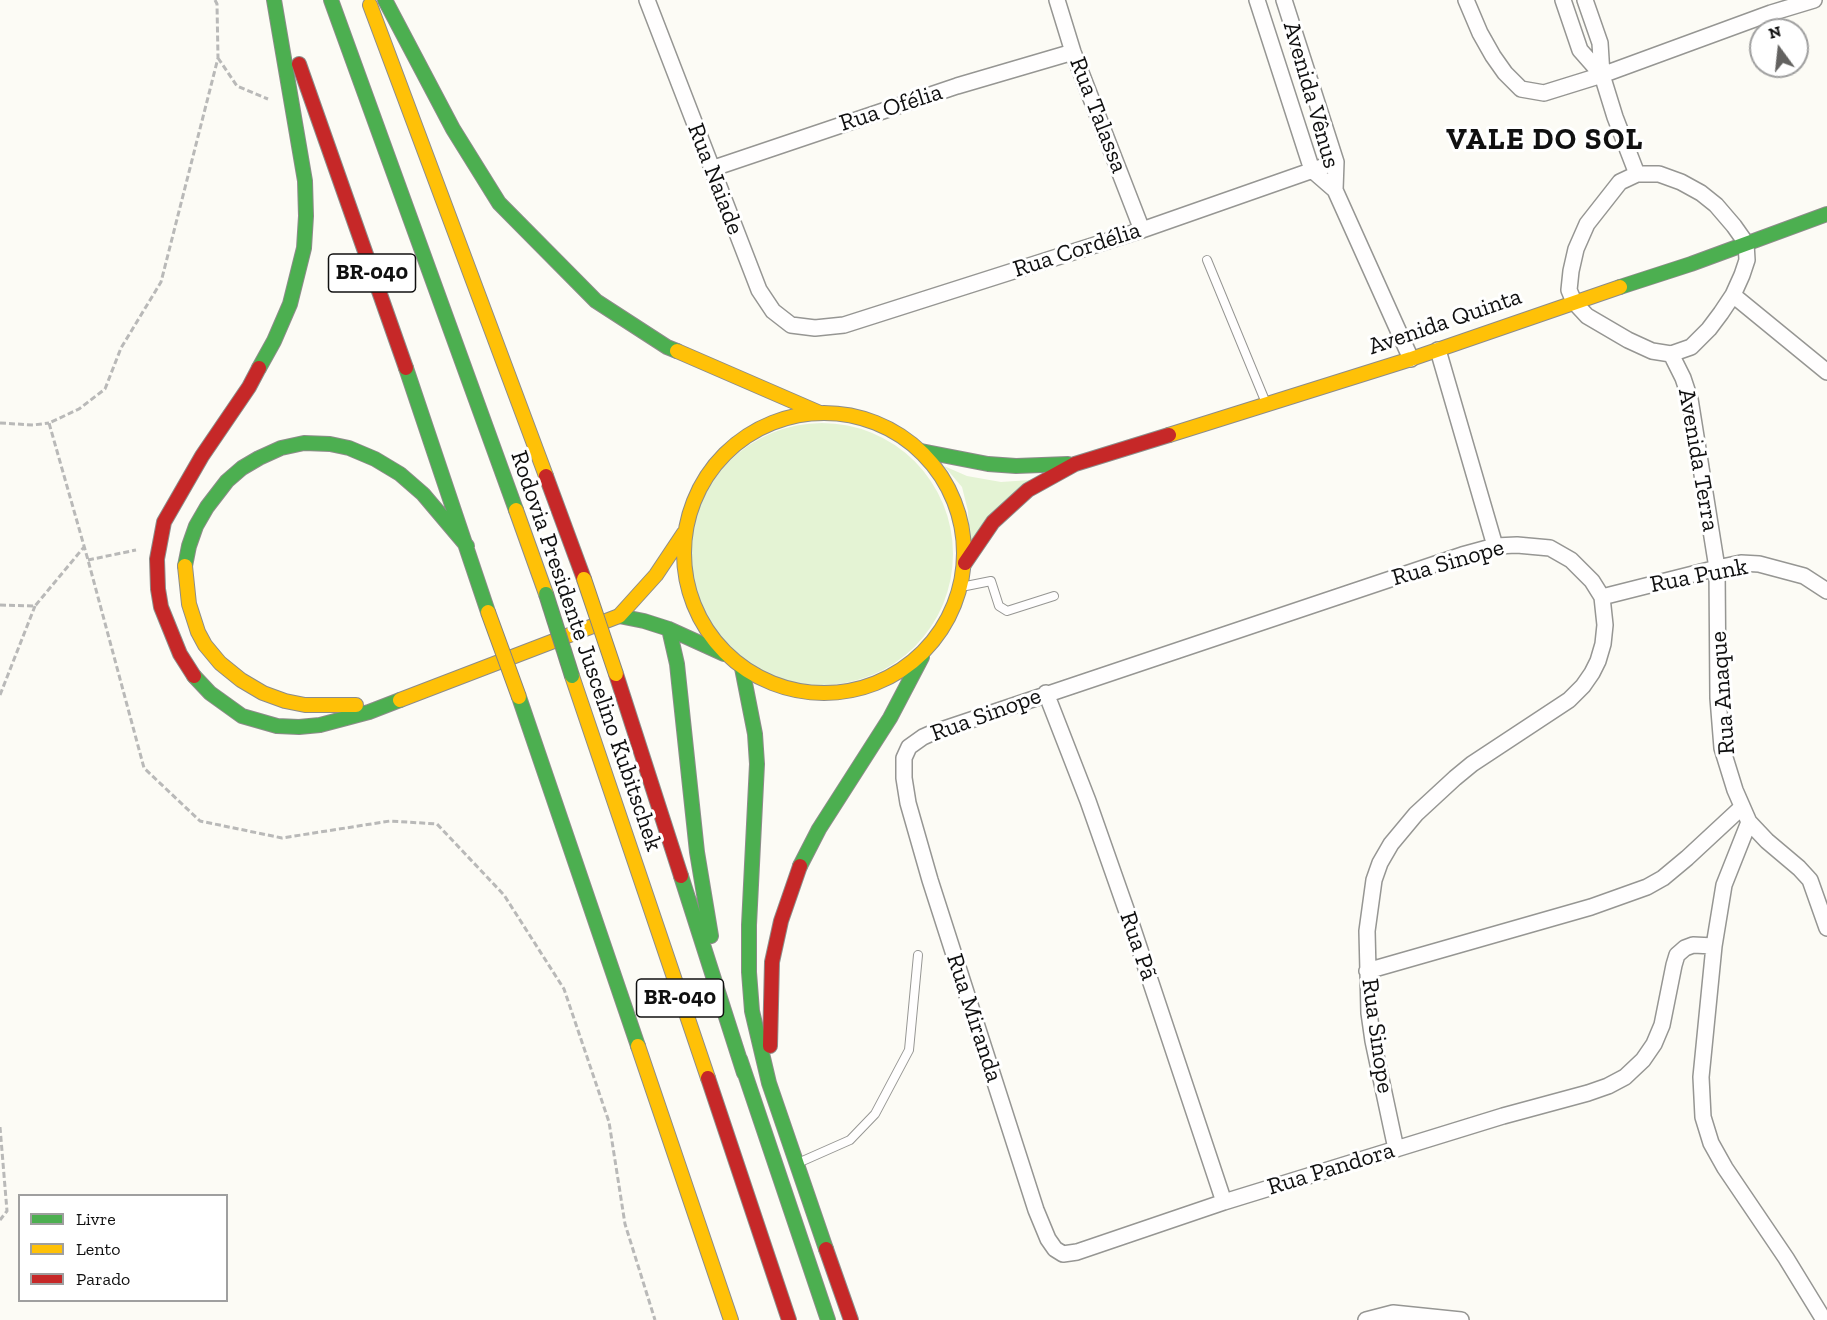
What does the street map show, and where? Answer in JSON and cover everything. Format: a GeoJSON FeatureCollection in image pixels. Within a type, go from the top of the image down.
{"type":"FeatureCollection","features":[{"type":"Feature","properties":{"kind":"main road"},"geometry":{"type":"LineString","coordinates":[[276,0],[305,181],[304,248],[290,304],[274,341],[249,387],[202,456],[164,522],[157,559],[161,607],[180,654],[196,679],[229,708],[259,722],[299,727],[344,720],[619,616],[657,575],[685,532]]}},
{"type":"Feature","properties":{"kind":"main road","name":"BR-040"},"geometry":{"type":"LineString","coordinates":[[276,0],[410,380],[731,1320]]}},
{"type":"Feature","properties":{"kind":"main road","name":"Rodovia Presidente Juscelino Kubitschek"},"geometry":{"type":"LineString","coordinates":[[331,0],[546,594],[693,1039],[789,1320]]}},
{"type":"Feature","properties":{"kind":"main road"},"geometry":{"type":"LineString","coordinates":[[368,0],[584,579],[744,1072],[828,1320]]}},
{"type":"Feature","properties":{"kind":"main road"},"geometry":{"type":"LineString","coordinates":[[385,0],[453,129],[499,203],[596,301],[667,347],[820,413]]}},
{"type":"Feature","properties":{"kind":"main road","name":"Avenida Quinta"},"geometry":{"type":"LineString","coordinates":[[965,563],[993,522],[1011,504],[1028,490],[1075,464],[1411,359],[1691,264],[1827,214]]}},
{"type":"Feature","properties":{"kind":"main road"},"geometry":{"type":"LineString","coordinates":[[820,413],[856,416],[891,429],[921,451],[947,483],[962,522],[965,563],[961,587],[953,610],[941,632],[925,651],[894,675],[856,690],[817,693],[778,686],[742,668],[719,647],[701,622],[689,593],[684,563],[685,532],[696,495],[717,462],[746,436],[781,419],[820,413]]}},
{"type":"Feature","properties":{"kind":"main road"},"geometry":{"type":"LineString","coordinates":[[400,700],[353,706],[326,706],[285,701],[263,693],[241,680],[220,663],[205,645],[198,632],[189,604],[185,567],[196,526],[216,494],[242,468],[281,448],[304,443],[330,444],[349,448],[375,459],[400,474],[423,494],[467,546]]}},
{"type":"Feature","properties":{"kind":"main road","name":"Avenida Quinta"},"geometry":{"type":"LineString","coordinates":[[921,451],[988,464],[1016,466],[1075,464]]}},
{"type":"Feature","properties":{"kind":"main road"},"geometry":{"type":"LineString","coordinates":[[619,616],[669,629],[729,656]]}},
{"type":"Feature","properties":{"kind":"main road"},"geometry":{"type":"LineString","coordinates":[[669,629],[677,664],[697,852],[712,944],[744,1072]]}},
{"type":"Feature","properties":{"kind":"main road"},"geometry":{"type":"LineString","coordinates":[[769,1083],[772,962],[781,921],[797,872],[819,829],[890,718],[925,651]]}},
{"type":"Feature","properties":{"kind":"main road"},"geometry":{"type":"LineString","coordinates":[[742,668],[755,734],[757,764],[749,925],[752,1011],[769,1083],[851,1320]]}},
{"type":"Feature","properties":{"kind":"street","name":"Rua Naiade"},"geometry":{"type":"LineString","coordinates":[[647,0],[759,290],[773,310],[791,325],[815,328]]}},
{"type":"Feature","properties":{"kind":"street","name":"Rua Talassa"},"geometry":{"type":"LineString","coordinates":[[1057,0],[1074,52],[1142,230]]}},
{"type":"Feature","properties":{"kind":"street","name":"Avenida Vênus"},"geometry":{"type":"LineString","coordinates":[[1257,0],[1312,170],[1335,190],[1411,359]]}},
{"type":"Feature","properties":{"kind":"street","name":"Avenida Vênus"},"geometry":{"type":"LineString","coordinates":[[1284,0],[1336,162],[1335,190]]}},
{"type":"Feature","properties":{"kind":"street"},"geometry":{"type":"LineString","coordinates":[[1466,0],[1480,33],[1505,74],[1521,88],[1544,93],[1602,75],[1768,7],[1814,0]]}},
{"type":"Feature","properties":{"kind":"street"},"geometry":{"type":"LineString","coordinates":[[1563,0],[1580,50],[1602,75]]}},
{"type":"Feature","properties":{"kind":"street"},"geometry":{"type":"LineString","coordinates":[[1585,0],[1600,43],[1602,75],[1637,174]]}},
{"type":"Feature","properties":{"kind":"street","name":"Rua Ofélia"},"geometry":{"type":"LineString","coordinates":[[711,169],[957,86],[1074,52]]}},
{"type":"Feature","properties":{"kind":"street","name":"Rua Cordélia"},"geometry":{"type":"LineString","coordinates":[[815,328],[844,325],[1142,230],[1336,162]]}},
{"type":"Feature","properties":{"kind":"street"},"geometry":{"type":"LineString","coordinates":[[1637,174],[1659,174],[1701,193],[1716,205],[1746,243],[1747,260],[1733,295],[1710,329],[1691,347],[1671,354],[1652,351],[1587,316],[1574,302],[1569,290],[1576,249],[1587,224],[1620,182],[1637,174]]}},
{"type":"Feature","properties":{"kind":"street"},"geometry":{"type":"LineString","coordinates":[[1733,295],[1827,372]]}},
{"type":"Feature","properties":{"kind":"street"},"geometry":{"type":"LineString","coordinates":[[1438,350],[1495,546]]}},
{"type":"Feature","properties":{"kind":"street","name":"Avenida Terra"},"geometry":{"type":"LineString","coordinates":[[1671,354],[1690,399],[1717,568]]}},
{"type":"Feature","properties":{"kind":"street","name":"Rua Sinope"},"geometry":{"type":"LineString","coordinates":[[904,758],[909,747],[932,733],[1462,555],[1495,546],[1517,545],[1550,548],[1571,560],[1592,581],[1602,597],[1605,625],[1599,661],[1583,687],[1569,700],[1472,764],[1416,814],[1391,844],[1380,863],[1374,880],[1367,931],[1369,1013],[1396,1149]]}},
{"type":"Feature","properties":{"kind":"street","name":"Rua Punk"},"geometry":{"type":"LineString","coordinates":[[1602,597],[1741,564],[1759,564],[1804,576],[1827,591]]}},
{"type":"Feature","properties":{"kind":"street","name":"Rua Anaque"},"geometry":{"type":"LineString","coordinates":[[1717,568],[1718,698],[1722,747],[1735,790],[1749,822],[1810,880],[1827,928]]}},
{"type":"Feature","properties":{"kind":"street","name":"Rua Pã"},"geometry":{"type":"LineString","coordinates":[[1046,693],[1088,801],[1137,940],[1224,1202]]}},
{"type":"Feature","properties":{"kind":"street","name":"Rua Miranda"},"geometry":{"type":"LineString","coordinates":[[904,758],[908,803],[1036,1210],[1048,1239],[1055,1249],[1063,1254],[1077,1252]]}},
{"type":"Feature","properties":{"kind":"street"},"geometry":{"type":"LineString","coordinates":[[1367,971],[1591,907],[1647,887],[1663,878],[1687,858],[1742,807]]}},
{"type":"Feature","properties":{"kind":"street"},"geometry":{"type":"LineString","coordinates":[[1749,822],[1724,885],[1714,946],[1701,1077],[1703,1117],[1711,1143],[1725,1167],[1824,1320]]}},
{"type":"Feature","properties":{"kind":"street","name":"Rua Pandora"},"geometry":{"type":"LineString","coordinates":[[1077,1252],[1224,1202],[1608,1086],[1625,1077],[1643,1060],[1654,1044],[1662,1025],[1677,955],[1693,945],[1714,946]]}},
{"type":"Feature","properties":{"kind":"street"},"geometry":{"type":"LineString","coordinates":[[1366,1320],[1393,1313],[1461,1320]]}},
{"type":"Feature","properties":{"kind":"lane"},"geometry":{"type":"LineString","coordinates":[[1207,260],[1267,404]]}},
{"type":"Feature","properties":{"kind":"lane"},"geometry":{"type":"LineString","coordinates":[[961,587],[992,581],[999,606],[1007,610],[1054,596]]}},
{"type":"Feature","properties":{"kind":"lane"},"geometry":{"type":"LineString","coordinates":[[797,1164],[850,1140],[875,1114],[909,1050],[918,955]]}},
{"type":"Feature","properties":{"kind":"path"},"geometry":{"type":"LineString","coordinates":[[218,58],[237,86],[292,109]]}},
{"type":"Feature","properties":{"kind":"path"},"geometry":{"type":"LineString","coordinates":[[0,423],[33,425],[49,423]]}},
{"type":"Feature","properties":{"kind":"path"},"geometry":{"type":"LineString","coordinates":[[88,560],[160,545]]}},
{"type":"Feature","properties":{"kind":"path"},"geometry":{"type":"LineString","coordinates":[[0,695],[35,606],[84,547]]}},
{"type":"Feature","properties":{"kind":"path"},"geometry":{"type":"LineString","coordinates":[[0,605],[35,606]]}},
{"type":"Feature","properties":{"kind":"path"},"geometry":{"type":"LineString","coordinates":[[0,1127],[7,1211],[0,1220]]}},
{"type":"Feature","properties":{"kind":"green space"},"geometry":{"type":"Polygon","coordinates":[[[809,423],[835,423],[860,428],[884,438],[915,461],[938,492],[948,516],[953,554],[948,592],[938,616],[915,647],[884,670],[860,680],[835,685],[809,685],[784,680],[760,670],[729,647],[706,616],[696,592],[691,567],[691,541],[696,516],[706,492],[729,461],[760,438],[784,428],[809,423]]]}},
{"type":"Feature","properties":{"kind":"green space"},"geometry":{"type":"Polygon","coordinates":[[[944,466],[967,476],[1001,482],[1030,480],[969,543],[968,511],[962,487],[944,466]]]}},
{"type":"Feature","properties":{"kind":"traffic: fast"},"geometry":{"type":"LineString","coordinates":[[259,368],[290,304],[304,248],[306,216],[305,181],[274,0]]}},
{"type":"Feature","properties":{"kind":"traffic: fast"},"geometry":{"type":"LineString","coordinates":[[331,0],[516,510]]}},
{"type":"Feature","properties":{"kind":"traffic: fast"},"geometry":{"type":"LineString","coordinates":[[385,0],[453,129],[499,203],[596,301],[667,347],[677,351]]}},
{"type":"Feature","properties":{"kind":"traffic: fast"},"geometry":{"type":"LineString","coordinates":[[1620,287],[1691,264],[1827,214]]}},
{"type":"Feature","properties":{"kind":"traffic: fast"},"geometry":{"type":"LineString","coordinates":[[406,368],[488,612]]}},
{"type":"Feature","properties":{"kind":"traffic: fast"},"geometry":{"type":"LineString","coordinates":[[185,566],[196,526],[227,481],[242,468],[259,458],[281,448],[304,443],[330,444],[349,448],[375,459],[400,474],[423,494],[467,546]]}},
{"type":"Feature","properties":{"kind":"traffic: fast"},"geometry":{"type":"LineString","coordinates":[[921,451],[988,464],[1016,466],[1068,464]]}},
{"type":"Feature","properties":{"kind":"traffic: fast"},"geometry":{"type":"LineString","coordinates":[[546,594],[572,676]]}},
{"type":"Feature","properties":{"kind":"traffic: fast"},"geometry":{"type":"LineString","coordinates":[[619,616],[669,629],[724,654]]}},
{"type":"Feature","properties":{"kind":"traffic: fast"},"geometry":{"type":"LineString","coordinates":[[669,629],[677,664],[697,852],[711,936]]}},
{"type":"Feature","properties":{"kind":"traffic: fast"},"geometry":{"type":"LineString","coordinates":[[800,866],[819,829],[890,718],[922,657]]}},
{"type":"Feature","properties":{"kind":"traffic: fast"},"geometry":{"type":"LineString","coordinates":[[742,668],[755,734],[757,764],[749,925],[752,1011],[769,1083],[826,1249]]}},
{"type":"Feature","properties":{"kind":"traffic: fast"},"geometry":{"type":"LineString","coordinates":[[194,676],[210,693],[242,716],[277,726],[320,725],[369,712],[400,700]]}},
{"type":"Feature","properties":{"kind":"traffic: fast"},"geometry":{"type":"LineString","coordinates":[[519,697],[638,1046]]}},
{"type":"Feature","properties":{"kind":"traffic: fast"},"geometry":{"type":"LineString","coordinates":[[681,876],[744,1073]]}},
{"type":"Feature","properties":{"kind":"traffic: fast"},"geometry":{"type":"LineString","coordinates":[[740,1059],[828,1320]]}},
{"type":"Feature","properties":{"kind":"traffic: slow"},"geometry":{"type":"LineString","coordinates":[[370,5],[546,476]]}},
{"type":"Feature","properties":{"kind":"traffic: slow"},"geometry":{"type":"LineString","coordinates":[[1169,435],[1411,359],[1620,287]]}},
{"type":"Feature","properties":{"kind":"traffic: slow"},"geometry":{"type":"LineString","coordinates":[[677,351],[820,413]]}},
{"type":"Feature","properties":{"kind":"traffic: slow"},"geometry":{"type":"LineString","coordinates":[[824,413],[851,416],[878,424],[902,437],[923,454],[940,475],[953,499],[961,526],[964,553],[961,580],[953,607],[940,631],[923,652],[902,669],[878,682],[851,690],[824,693],[797,690],[770,682],[746,669],[725,652],[708,631],[695,607],[687,580],[684,553],[687,526],[695,499],[708,475],[725,454],[746,437],[770,424],[797,416],[824,413]]}},
{"type":"Feature","properties":{"kind":"traffic: slow"},"geometry":{"type":"LineString","coordinates":[[516,510],[546,594]]}},
{"type":"Feature","properties":{"kind":"traffic: slow"},"geometry":{"type":"LineString","coordinates":[[400,700],[619,616],[656,575],[684,533]]}},
{"type":"Feature","properties":{"kind":"traffic: slow"},"geometry":{"type":"LineString","coordinates":[[185,566],[189,604],[198,632],[205,645],[220,663],[241,680],[263,693],[285,701],[305,705],[356,705]]}},
{"type":"Feature","properties":{"kind":"traffic: slow"},"geometry":{"type":"LineString","coordinates":[[584,579],[616,674]]}},
{"type":"Feature","properties":{"kind":"traffic: slow"},"geometry":{"type":"LineString","coordinates":[[488,612],[519,697]]}},
{"type":"Feature","properties":{"kind":"traffic: slow"},"geometry":{"type":"LineString","coordinates":[[572,676],[708,1078]]}},
{"type":"Feature","properties":{"kind":"traffic: slow"},"geometry":{"type":"LineString","coordinates":[[638,1046],[731,1320]]}},
{"type":"Feature","properties":{"kind":"traffic: jam"},"geometry":{"type":"LineString","coordinates":[[299,64],[406,368]]}},
{"type":"Feature","properties":{"kind":"traffic: jam"},"geometry":{"type":"LineString","coordinates":[[194,676],[180,654],[161,607],[157,559],[164,522],[202,456],[249,387],[259,368]]}},
{"type":"Feature","properties":{"kind":"traffic: jam"},"geometry":{"type":"LineString","coordinates":[[965,563],[993,522],[1028,490],[1075,464],[1169,435]]}},
{"type":"Feature","properties":{"kind":"traffic: jam"},"geometry":{"type":"LineString","coordinates":[[546,476],[584,579]]}},
{"type":"Feature","properties":{"kind":"traffic: jam"},"geometry":{"type":"LineString","coordinates":[[616,674],[681,876]]}},
{"type":"Feature","properties":{"kind":"traffic: jam"},"geometry":{"type":"LineString","coordinates":[[770,1046],[772,962],[781,921],[800,866]]}},
{"type":"Feature","properties":{"kind":"traffic: jam"},"geometry":{"type":"LineString","coordinates":[[708,1078],[789,1320]]}},
{"type":"Feature","properties":{"kind":"traffic: jam"},"geometry":{"type":"LineString","coordinates":[[826,1249],[851,1320]]}},
{"type":"Feature","properties":{"kind":"district","name":"VALE DO SOL"},"geometry":{"type":"Point","coordinates":[1545,140]}}]}
